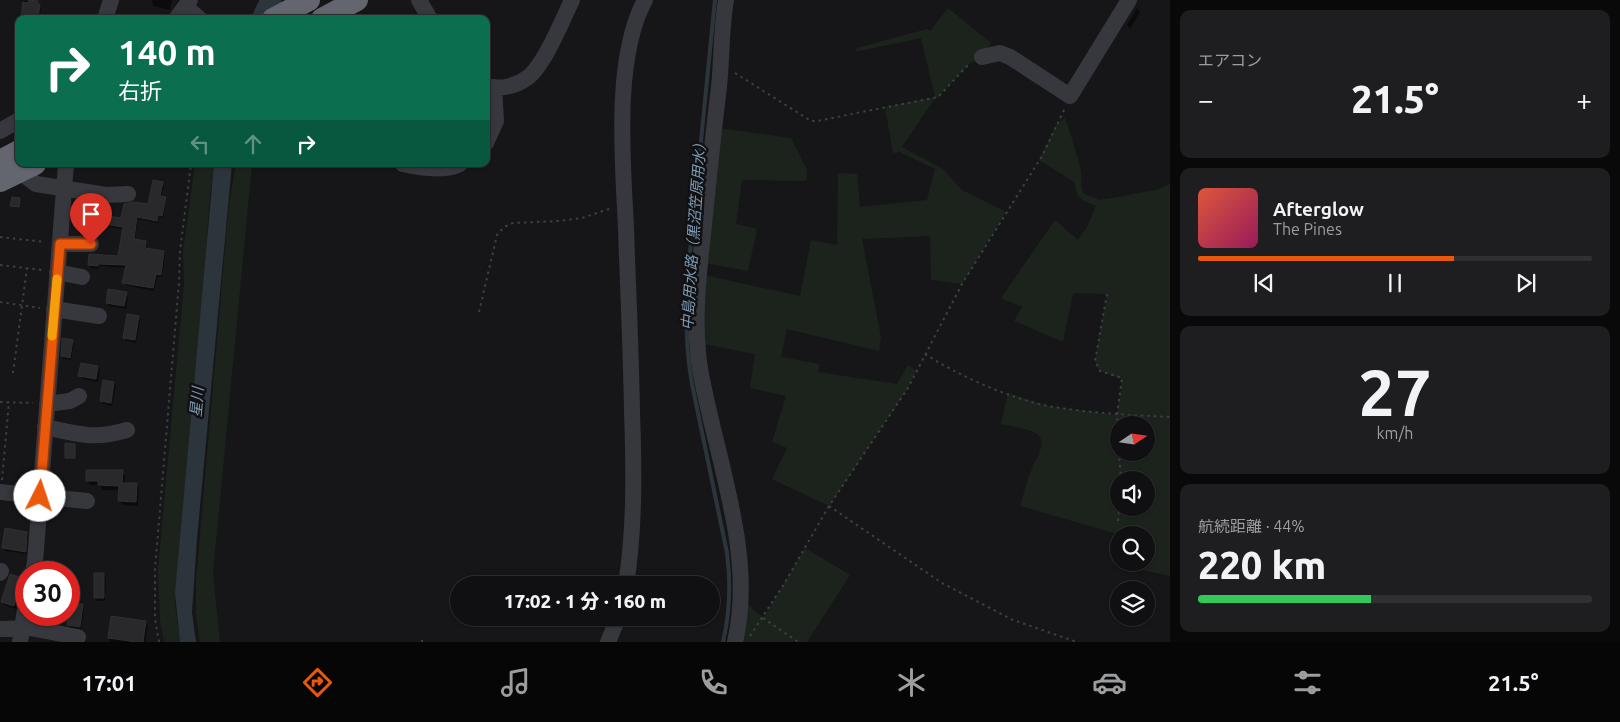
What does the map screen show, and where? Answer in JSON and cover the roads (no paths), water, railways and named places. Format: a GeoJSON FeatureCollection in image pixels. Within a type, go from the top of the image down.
{"type":"FeatureCollection","features":[{"type":"Feature","properties":{"kind":"highway"},"geometry":{"type":"LineString","coordinates":[[281,15],[309,0]]}},
{"type":"Feature","properties":{"kind":"highway"},"geometry":{"type":"LineString","coordinates":[[307,15],[335,0]]}},
{"type":"Feature","properties":{"kind":"highway"},"geometry":{"type":"LineString","coordinates":[[329,15],[357,0]]}},
{"type":"Feature","properties":{"kind":"highway"},"geometry":{"type":"LineString","coordinates":[[0,161],[15,161]]}},
{"type":"Feature","properties":{"kind":"highway"},"geometry":{"type":"LineString","coordinates":[[0,181],[18,167]]}},
{"type":"Feature","properties":{"kind":"street"},"geometry":{"type":"LineString","coordinates":[[106,15],[111,0]]}},
{"type":"Feature","properties":{"kind":"street"},"geometry":{"type":"LineString","coordinates":[[419,0],[428,15]]}},
{"type":"Feature","properties":{"kind":"street"},"geometry":{"type":"LineString","coordinates":[[490,134],[496,121],[490,87],[505,88],[529,77],[538,66],[572,0]]}},
{"type":"Feature","properties":{"kind":"street"},"geometry":{"type":"LineString","coordinates":[[627,576],[632,522],[634,467],[622,141],[626,66],[639,11],[645,0]]}},
{"type":"Feature","properties":{"kind":"street"},"geometry":{"type":"LineString","coordinates":[[726,0],[722,28],[721,69],[700,266],[697,338],[702,378],[736,530],[742,594],[740,620],[735,642]]}},
{"type":"Feature","properties":{"kind":"street"},"geometry":{"type":"LineString","coordinates":[[982,56],[1000,53],[1010,57],[1070,96],[1129,0]]}},
{"type":"Feature","properties":{"kind":"street"},"geometry":{"type":"LineString","coordinates":[[0,131],[15,122]]}},
{"type":"Feature","properties":{"kind":"street"},"geometry":{"type":"LineString","coordinates":[[27,167],[28,178],[36,184],[106,195],[128,194]]}},
{"type":"Feature","properties":{"kind":"street"},"geometry":{"type":"LineString","coordinates":[[35,561],[66,167]]}},
{"type":"Feature","properties":{"kind":"street"},"geometry":{"type":"LineString","coordinates":[[415,167],[446,167]]}},
{"type":"Feature","properties":{"kind":"street"},"geometry":{"type":"LineString","coordinates":[[60,244],[91,244]]}},
{"type":"Feature","properties":{"kind":"street"},"geometry":{"type":"LineString","coordinates":[[57,272],[82,277]]}},
{"type":"Feature","properties":{"kind":"street"},"geometry":{"type":"LineString","coordinates":[[54,310],[99,316]]}},
{"type":"Feature","properties":{"kind":"street"},"geometry":{"type":"LineString","coordinates":[[47,404],[70,401],[79,396]]}},
{"type":"Feature","properties":{"kind":"street"},"geometry":{"type":"LineString","coordinates":[[45,427],[87,436],[100,436],[127,430]]}},
{"type":"Feature","properties":{"kind":"street"},"geometry":{"type":"LineString","coordinates":[[0,492],[87,501]]}},
{"type":"Feature","properties":{"kind":"street"},"geometry":{"type":"LineString","coordinates":[[608,642],[615,626]]}},
{"type":"Feature","properties":{"kind":"street"},"geometry":{"type":"LineString","coordinates":[[0,629],[20,635],[78,637]]}},
{"type":"Feature","properties":{"kind":"water"},"geometry":{"type":"Polygon","coordinates":[[[214,167],[232,167],[197,539],[192,612],[196,642],[180,642],[175,593],[214,167]]]}},
{"type":"Feature","properties":{"kind":"waterway","name":"星川"},"geometry":{"type":"LineString","coordinates":[[264,15],[271,0]]}},
{"type":"Feature","properties":{"kind":"waterway","name":"中島用水路（黒沼笠原用水）"},"geometry":{"type":"LineString","coordinates":[[715,0],[690,247],[687,339],[692,384],[727,553],[728,609],[723,642]]}}]}
